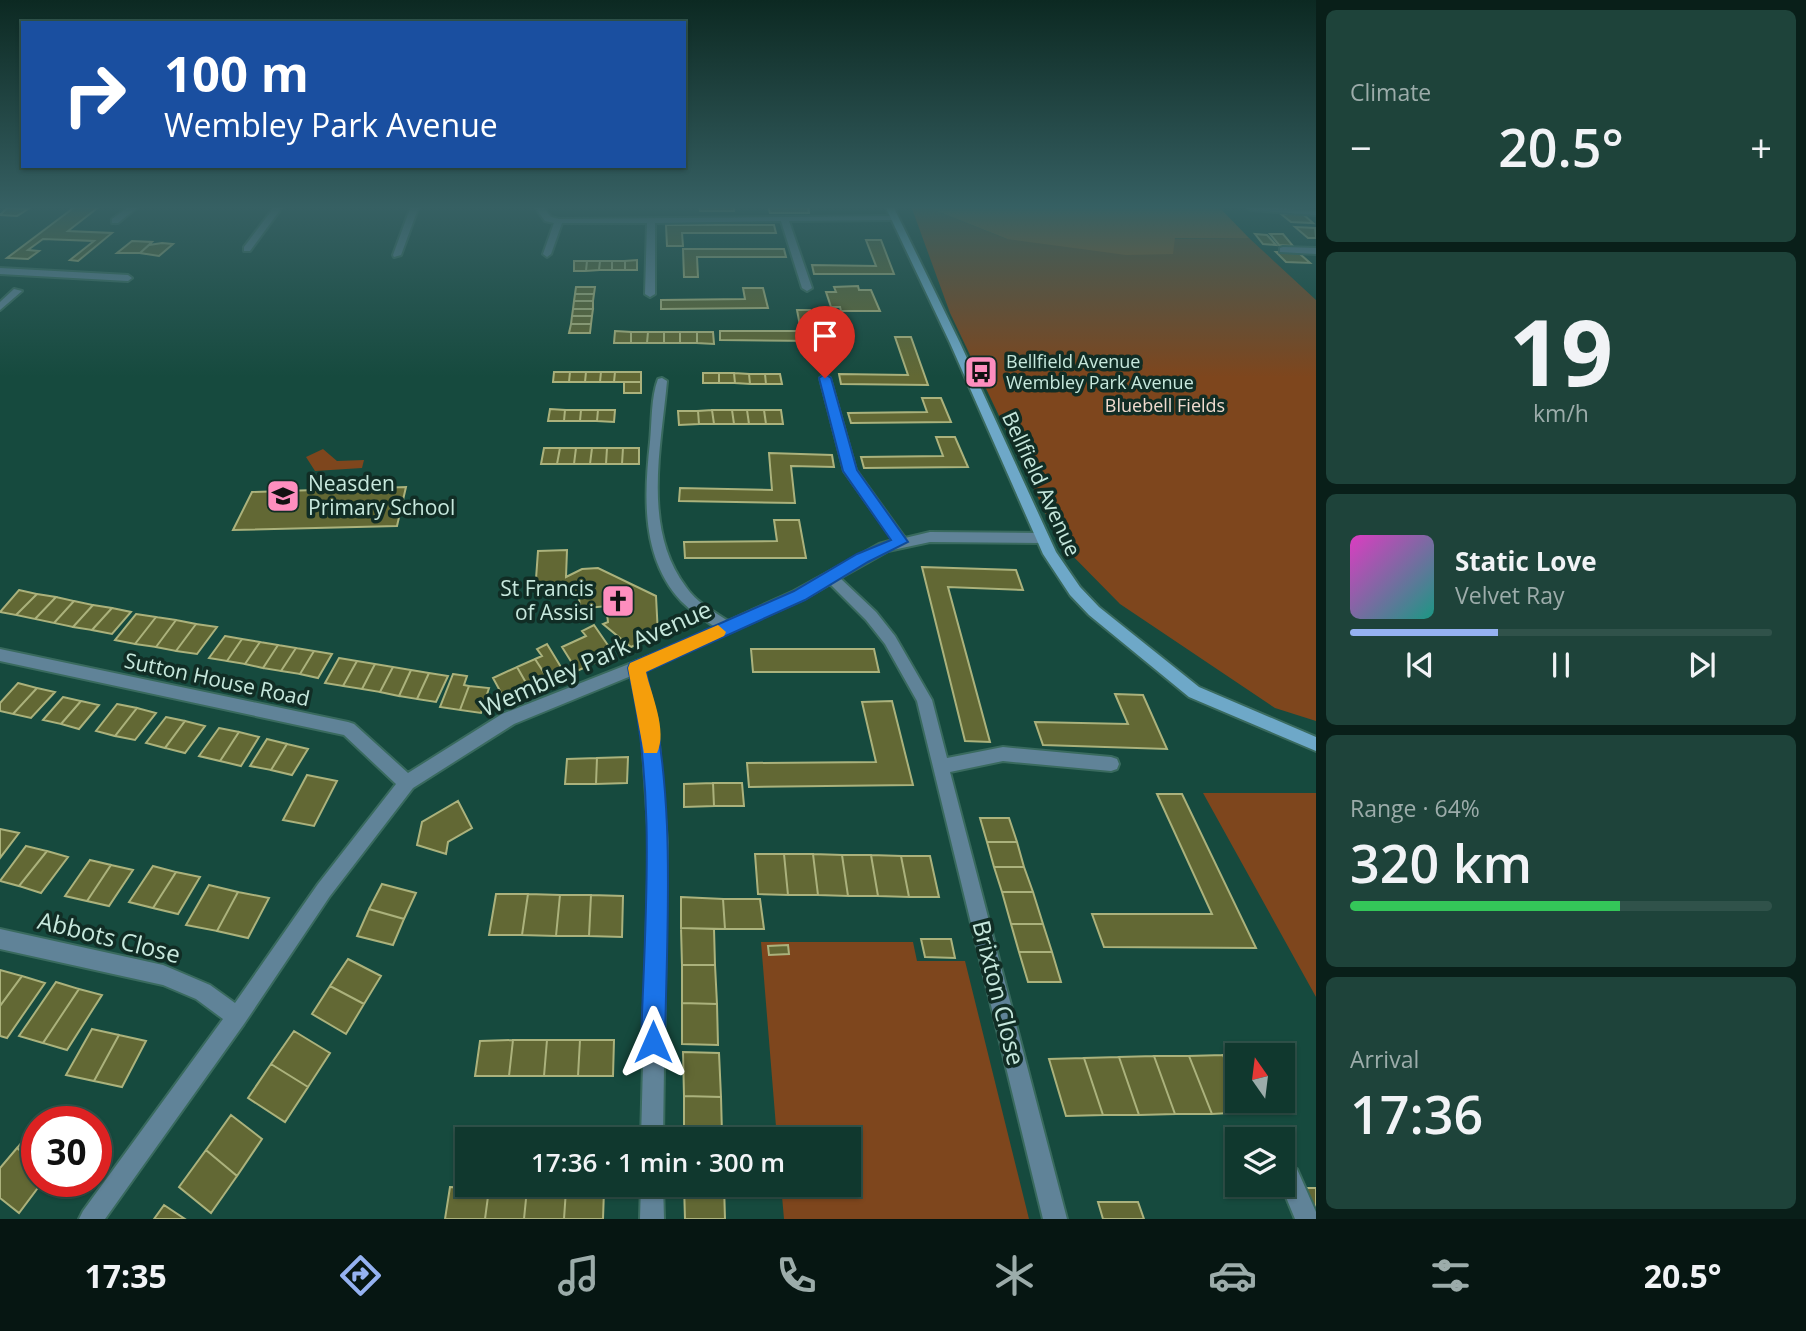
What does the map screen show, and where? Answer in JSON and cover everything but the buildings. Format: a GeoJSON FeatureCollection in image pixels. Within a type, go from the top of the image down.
{"type":"FeatureCollection","features":[{"type":"Feature","properties":{"kind":"street"},"geometry":{"type":"LineString","coordinates":[[650,263],[650,294]]}},
{"type":"Feature","properties":{"kind":"street"},"geometry":{"type":"LineString","coordinates":[[799,263],[807,288]]}},
{"type":"Feature","properties":{"kind":"street","name":"Bellfield Avenue"},"geometry":{"type":"LineString","coordinates":[[916,263],[1043,538],[1062,573],[1094,611],[1194,692],[1316,744]]}},
{"type":"Feature","properties":{"kind":"street"},"geometry":{"type":"LineString","coordinates":[[0,271],[128,278]]}},
{"type":"Feature","properties":{"kind":"street"},"geometry":{"type":"LineString","coordinates":[[0,307],[17,291]]}},
{"type":"Feature","properties":{"kind":"street"},"geometry":{"type":"LineString","coordinates":[[825,378],[850,471],[901,542]]}},
{"type":"Feature","properties":{"kind":"street"},"geometry":{"type":"LineString","coordinates":[[662,381],[652,502],[659,553],[681,592],[726,628]]}},
{"type":"Feature","properties":{"kind":"street","name":"Wembley Park Avenue"},"geometry":{"type":"LineString","coordinates":[[91,1219],[237,1017],[324,890],[407,783],[508,719],[636,668],[726,628],[799,595],[862,558],[901,542],[930,537],[1043,538]]}},
{"type":"Feature","properties":{"kind":"street","name":"Brixton Close"},"geometry":{"type":"LineString","coordinates":[[831,577],[871,615],[890,640],[924,700],[1055,1219]]}},
{"type":"Feature","properties":{"kind":"street","name":"Sutton House Road"},"geometry":{"type":"LineString","coordinates":[[0,655],[348,729],[407,783]]}},
{"type":"Feature","properties":{"kind":"street"},"geometry":{"type":"LineString","coordinates":[[636,668],[649,720],[658,842],[652,1127]]}},
{"type":"Feature","properties":{"kind":"street"},"geometry":{"type":"LineString","coordinates":[[942,766],[1003,754],[1111,764]]}},
{"type":"Feature","properties":{"kind":"street","name":"Abbots Close"},"geometry":{"type":"LineString","coordinates":[[0,939],[163,975],[204,992],[237,1017]]}},
{"type":"Feature","properties":{"kind":"street"},"geometry":{"type":"LineString","coordinates":[[1295,1191],[1307,1219]]}},
{"type":"Feature","properties":{"kind":"street"},"geometry":{"type":"LineString","coordinates":[[652,1197],[652,1219]]}},
{"type":"Feature","properties":{"kind":"green space","name":"Bluebell Fields"},"geometry":{"type":"Polygon","coordinates":[[[932,263],[1276,263],[1316,300],[1316,721],[1275,708],[1120,604],[1059,542],[950,313],[932,263]]]}},
{"type":"Feature","properties":{"kind":"green space"},"geometry":{"type":"Polygon","coordinates":[[[323,449],[337,461],[364,460],[362,468],[315,471],[306,457],[323,449]]]}},
{"type":"Feature","properties":{"kind":"green space"},"geometry":{"type":"Polygon","coordinates":[[[1203,793],[1316,793],[1316,997],[1203,793]]]}},
{"type":"Feature","properties":{"kind":"green space"},"geometry":{"type":"Polygon","coordinates":[[[761,942],[913,942],[917,961],[965,961],[1029,1219],[784,1219],[782,1197],[861,1197],[861,1127],[776,1127],[761,942]]]}},
{"type":"Feature","properties":{"kind":"slow traffic"},"geometry":{"type":"LineString","coordinates":[[651,748],[649,720],[636,668],[718,632]]}},
{"type":"Feature","properties":{"kind":"place","name":"Bellfield Avenue Wembley Park Avenue"},"geometry":{"type":"Point","coordinates":[981,372]}},
{"type":"Feature","properties":{"kind":"place","name":"Neasden Primary School"},"geometry":{"type":"Point","coordinates":[283,496]}},
{"type":"Feature","properties":{"kind":"place","name":"St Francis of Assisi"},"geometry":{"type":"Point","coordinates":[618,601]}},
{"type":"Feature","properties":{"kind":"route"},"geometry":{"type":"LineString","coordinates":[[653,1042],[658,842],[649,720],[636,668],[799,595],[862,558],[901,542],[850,471],[825,378]]}}]}
